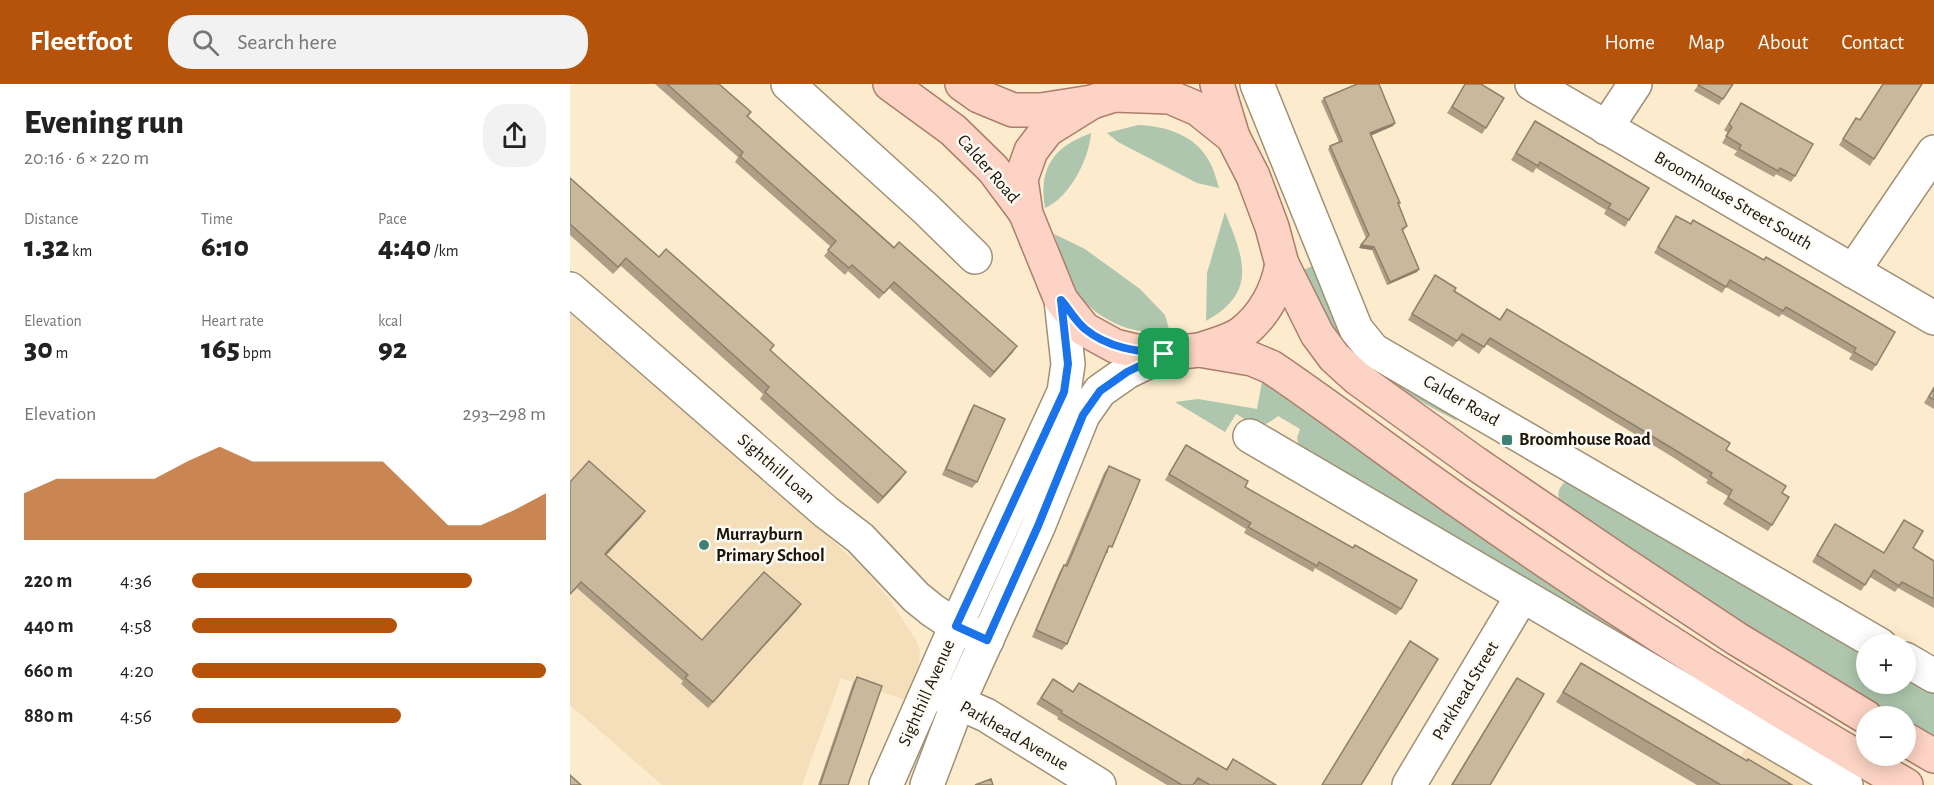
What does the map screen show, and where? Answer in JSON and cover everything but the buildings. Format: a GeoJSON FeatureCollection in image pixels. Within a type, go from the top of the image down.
{"type":"FeatureCollection","features":[{"type":"Feature","properties":{"kind":"main road","name":"Calder Road"},"geometry":{"type":"LineString","coordinates":[[890,84],[953,130],[993,169],[1026,214]]}},
{"type":"Feature","properties":{"kind":"main road","name":"Calder Road"},"geometry":{"type":"LineString","coordinates":[[963,84],[979,96],[1013,110],[1041,111],[1111,94],[1170,97],[1198,109],[1233,137],[1257,186],[1282,264],[1317,334],[1334,357],[1357,378],[1475,463],[1616,559],[1737,639],[1856,711]]}},
{"type":"Feature","properties":{"kind":"main road"},"geometry":{"type":"LineString","coordinates":[[1217,84],[1233,137]]}},
{"type":"Feature","properties":{"kind":"main road","name":"Calder Road"},"geometry":{"type":"LineString","coordinates":[[1111,94],[1047,130],[1031,151],[1021,179],[1026,214],[1061,300],[1084,329],[1115,346],[1136,351],[1164,354],[1199,350],[1242,333],[1264,309],[1278,283],[1282,264]]}},
{"type":"Feature","properties":{"kind":"main road","name":"Calder Road"},"geometry":{"type":"LineString","coordinates":[[1199,350],[1252,359],[1271,367],[1462,504],[1680,650],[1795,721],[1906,785]]}},
{"type":"Feature","properties":{"kind":"main road"},"geometry":{"type":"LineString","coordinates":[[1916,746],[1934,756]]}},
{"type":"Feature","properties":{"kind":"street"},"geometry":{"type":"LineString","coordinates":[[788,84],[933,201],[975,258]]}},
{"type":"Feature","properties":{"kind":"street","name":"Broomhouse Street South"},"geometry":{"type":"LineString","coordinates":[[1532,84],[1934,318]]}},
{"type":"Feature","properties":{"kind":"street"},"geometry":{"type":"LineString","coordinates":[[1606,128],[1635,84]]}},
{"type":"Feature","properties":{"kind":"street","name":"Calder Road"},"geometry":{"type":"LineString","coordinates":[[1260,92],[1356,329],[1373,350],[1861,634]]}},
{"type":"Feature","properties":{"kind":"street"},"geometry":{"type":"LineString","coordinates":[[1853,271],[1934,152]]}},
{"type":"Feature","properties":{"kind":"street","name":"Sighthill Loan"},"geometry":{"type":"LineString","coordinates":[[570,289],[818,505],[860,538],[916,597],[956,626],[987,640]]}},
{"type":"Feature","properties":{"kind":"street","name":"Sighthill Avenue"},"geometry":{"type":"LineString","coordinates":[[886,785],[956,626],[1064,392],[1068,364],[1061,300]]}},
{"type":"Feature","properties":{"kind":"street","name":"Sighthill Avenue"},"geometry":{"type":"LineString","coordinates":[[927,785],[958,703],[1038,526],[1083,415],[1100,391],[1127,372],[1164,354]]}},
{"type":"Feature","properties":{"kind":"street"},"geometry":{"type":"LineString","coordinates":[[1269,439],[1522,596],[1846,785]]}},
{"type":"Feature","properties":{"kind":"street","name":"Parkhead Street"},"geometry":{"type":"LineString","coordinates":[[1409,785],[1522,596]]}},
{"type":"Feature","properties":{"kind":"street"},"geometry":{"type":"LineString","coordinates":[[1916,665],[1934,676]]}},
{"type":"Feature","properties":{"kind":"street","name":"Parkhead Avenue"},"geometry":{"type":"LineString","coordinates":[[928,690],[986,715],[1098,785]]}},
{"type":"Feature","properties":{"kind":"shaded area","name":"Murrayburn Primary School"},"geometry":{"type":"Polygon","coordinates":[[[570,308],[862,567],[889,599],[916,640],[920,652],[919,664],[905,700],[841,678],[802,785],[662,785],[570,705],[570,308]]]}},
{"type":"Feature","properties":{"kind":"shaded area"},"geometry":{"type":"Polygon","coordinates":[[[1751,739],[1826,785],[1724,785],[1751,739]]]}},
{"type":"Feature","properties":{"kind":"green space"},"geometry":{"type":"Polygon","coordinates":[[[1138,125],[1159,127],[1188,138],[1203,152],[1211,164],[1219,188],[1197,183],[1118,142],[1107,133],[1138,125]]]}},
{"type":"Feature","properties":{"kind":"green space"},"geometry":{"type":"Polygon","coordinates":[[[1091,133],[1077,176],[1054,203],[1045,208],[1044,181],[1052,160],[1067,145],[1091,133]]]}},
{"type":"Feature","properties":{"kind":"green space"},"geometry":{"type":"Polygon","coordinates":[[[1225,212],[1241,259],[1240,286],[1234,298],[1223,310],[1206,321],[1207,273],[1225,212]]]}},
{"type":"Feature","properties":{"kind":"green space"},"geometry":{"type":"Polygon","coordinates":[[[1054,234],[1085,249],[1140,289],[1165,315],[1169,329],[1148,332],[1132,329],[1113,322],[1088,305],[1076,290],[1054,234]]]}},
{"type":"Feature","properties":{"kind":"green space"},"geometry":{"type":"Polygon","coordinates":[[[1317,264],[1340,323],[1447,404],[1457,421],[1385,379],[1354,352],[1324,313],[1303,270],[1317,264]]]}},
{"type":"Feature","properties":{"kind":"green space"},"geometry":{"type":"Polygon","coordinates":[[[1262,382],[1577,601],[1739,703],[1299,446],[1297,438],[1300,429],[1278,416],[1266,424],[1257,425],[1236,414],[1225,432],[1175,402],[1198,399],[1257,409],[1262,382]]]}},
{"type":"Feature","properties":{"kind":"green space"},"geometry":{"type":"Polygon","coordinates":[[[1566,481],[1856,644],[1856,694],[1916,694],[1916,679],[1934,690],[1934,739],[1916,729],[1916,706],[1876,706],[1810,669],[1561,506],[1559,492],[1566,481]]]}},
{"type":"Feature","properties":{"kind":"place","name":"Broomhouse Road"},"geometry":{"type":"Point","coordinates":[1507,440]}},
{"type":"Feature","properties":{"kind":"place","name":"Murrayburn Primary School"},"geometry":{"type":"Point","coordinates":[704,545]}},
{"type":"Feature","properties":{"kind":"route"},"geometry":{"type":"LineString","coordinates":[[1061,300],[1084,329],[1115,346],[1164,354],[1127,372],[1100,391],[1083,415],[1038,526],[987,640],[956,626],[1064,392],[1068,364],[1061,300]]}}]}
